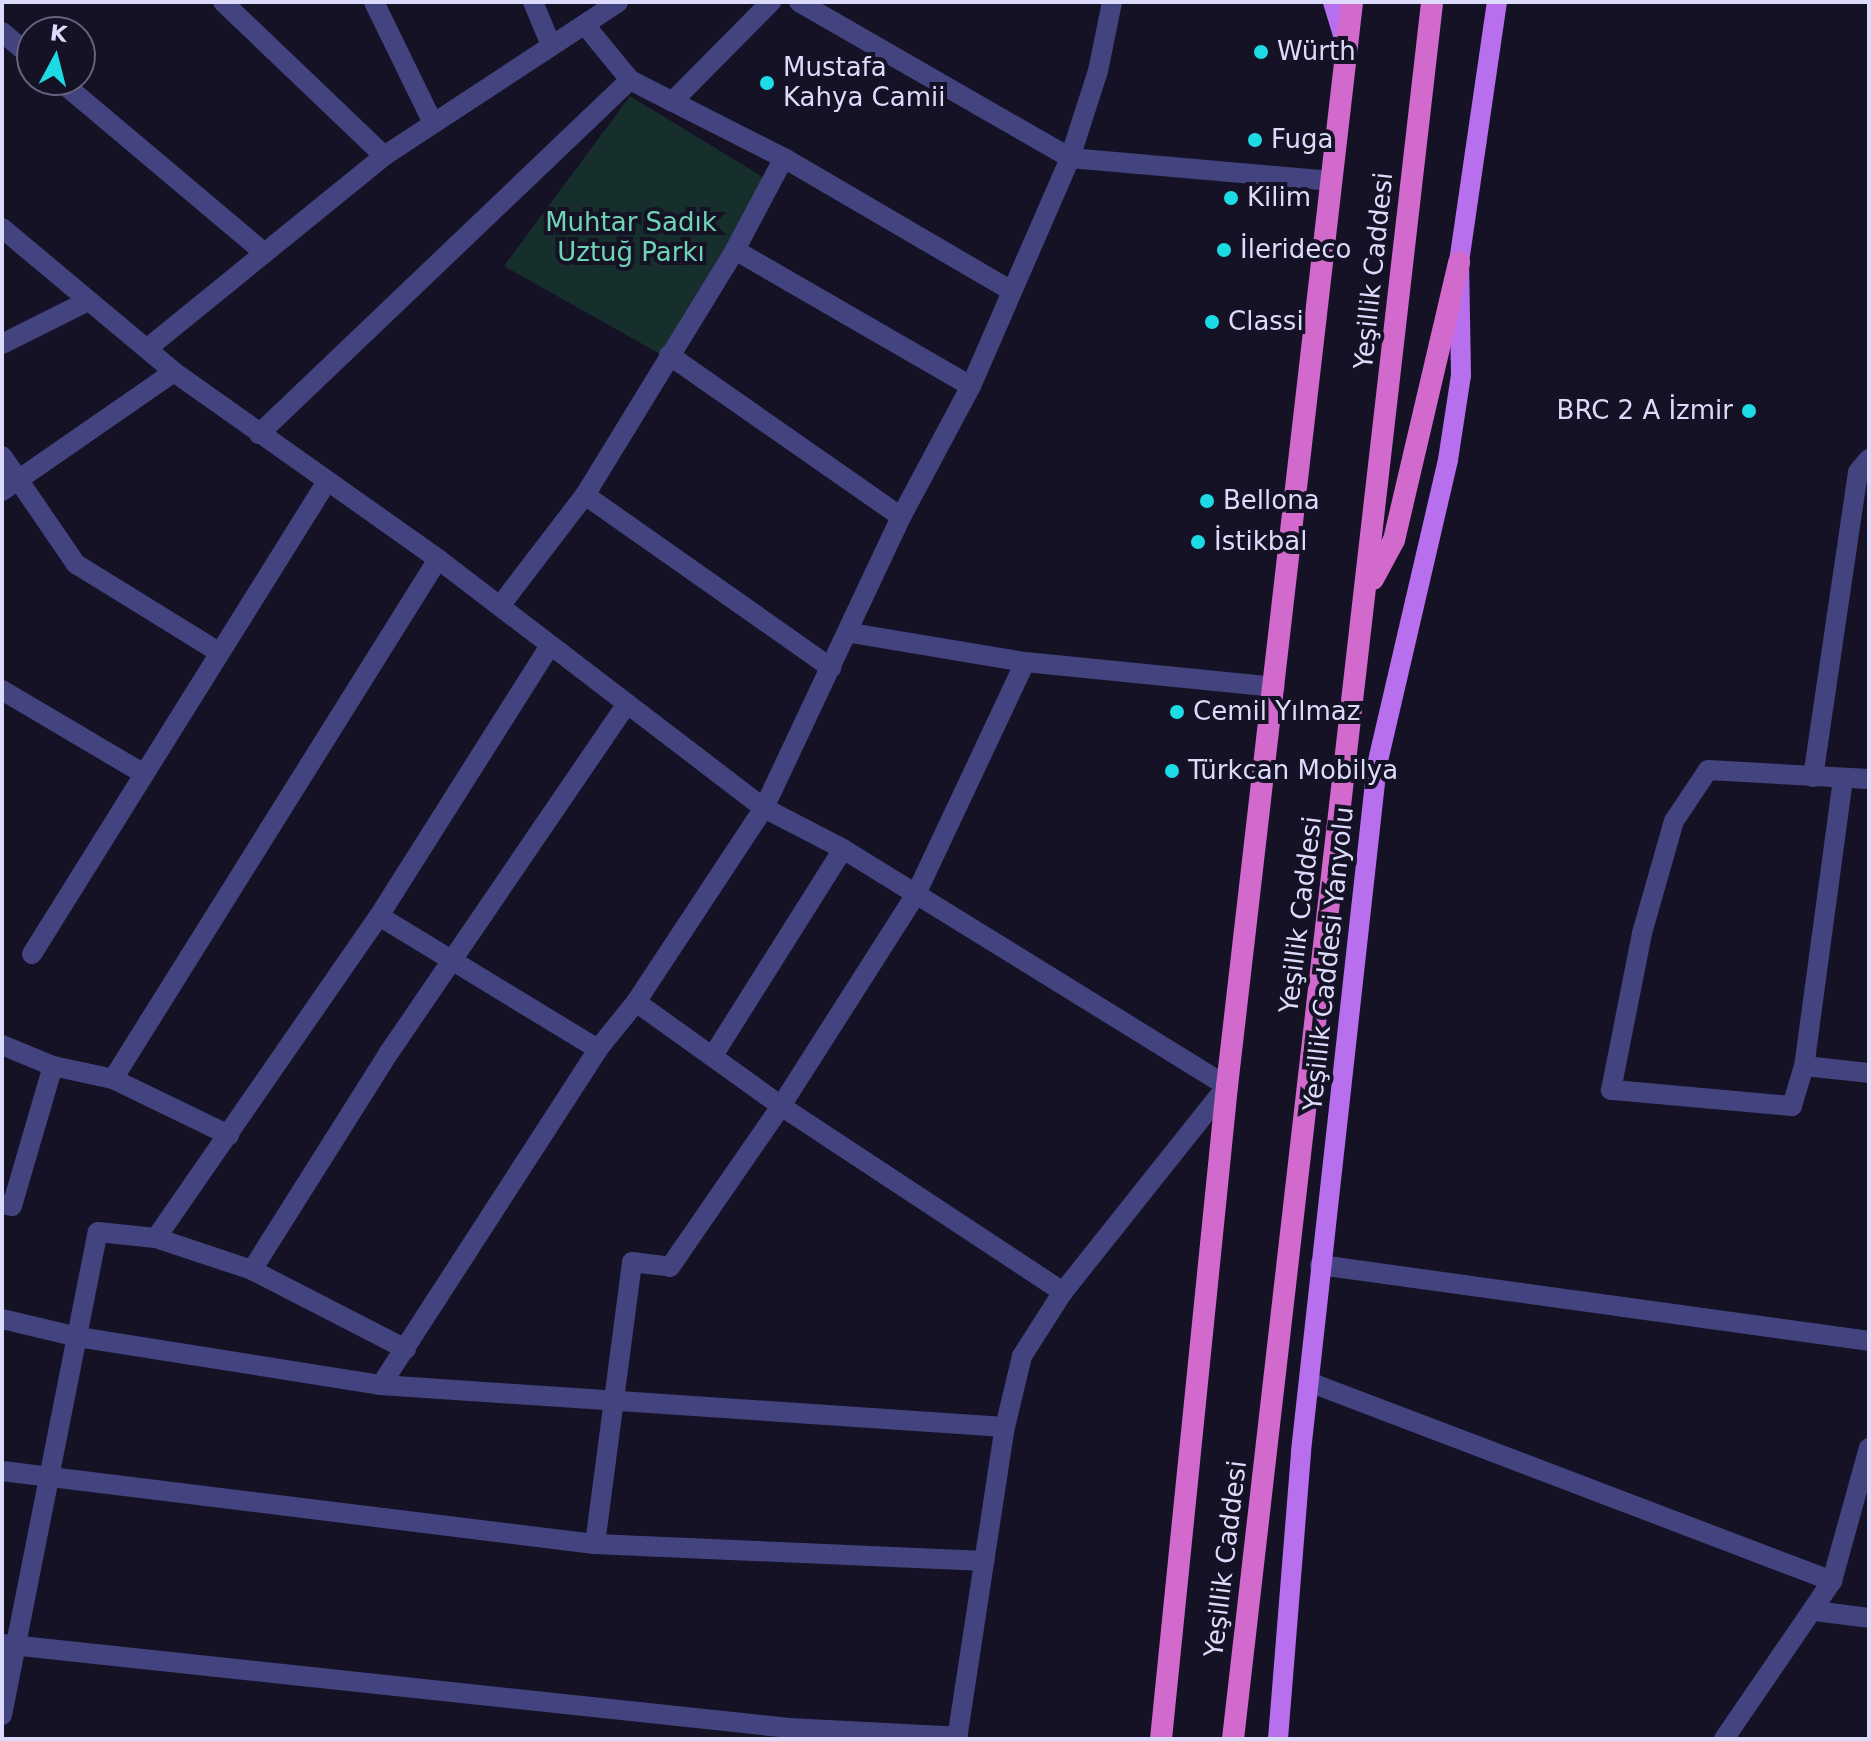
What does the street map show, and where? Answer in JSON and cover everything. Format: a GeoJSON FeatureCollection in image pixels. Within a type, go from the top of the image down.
{"type":"FeatureCollection","features":[{"type":"Feature","properties":{"kind":"highway","name":"Yeşillik Caddesi"},"geometry":{"type":"LineString","coordinates":[[1161,1739],[1227,1086],[1352,2]]}},
{"type":"Feature","properties":{"kind":"highway","name":"Yeşillik Caddesi"},"geometry":{"type":"LineString","coordinates":[[1233,1739],[1367,591],[1432,2]]}},
{"type":"Feature","properties":{"kind":"highway"},"geometry":{"type":"LineString","coordinates":[[1367,591],[1394,540],[1459,262]]}},
{"type":"Feature","properties":{"kind":"main road"},"geometry":{"type":"LineString","coordinates":[[1333,2],[1347,48]]}},
{"type":"Feature","properties":{"kind":"main road","name":"Yeşillik Caddesi Yanyolu"},"geometry":{"type":"LineString","coordinates":[[1278,1739],[1320,1265],[1377,765],[1448,460],[1461,375],[1459,262],[1497,2]]}},
{"type":"Feature","properties":{"kind":"street"},"geometry":{"type":"LineString","coordinates":[[223,2],[384,156]]}},
{"type":"Feature","properties":{"kind":"street"},"geometry":{"type":"LineString","coordinates":[[374,2],[432,121]]}},
{"type":"Feature","properties":{"kind":"street"},"geometry":{"type":"LineString","coordinates":[[533,2],[551,45]]}},
{"type":"Feature","properties":{"kind":"street"},"geometry":{"type":"LineString","coordinates":[[149,347],[262,251],[384,156],[432,121],[618,2]]}},
{"type":"Feature","properties":{"kind":"street"},"geometry":{"type":"LineString","coordinates":[[672,102],[771,2]]}},
{"type":"Feature","properties":{"kind":"street"},"geometry":{"type":"LineString","coordinates":[[799,2],[1070,158],[1332,181]]}},
{"type":"Feature","properties":{"kind":"street"},"geometry":{"type":"LineString","coordinates":[[381,1385],[598,1049],[636,1002],[764,808],[851,633],[901,517],[971,386],[1070,158],[1098,71],[1112,2]]}},
{"type":"Feature","properties":{"kind":"street"},"geometry":{"type":"LineString","coordinates":[[585,25],[630,80],[784,158],[1012,291]]}},
{"type":"Feature","properties":{"kind":"street"},"geometry":{"type":"LineString","coordinates":[[259,434],[630,80]]}},
{"type":"Feature","properties":{"kind":"street"},"geometry":{"type":"LineString","coordinates":[[78,96],[262,251]]}},
{"type":"Feature","properties":{"kind":"street"},"geometry":{"type":"LineString","coordinates":[[500,606],[585,495],[735,250],[784,158]]}},
{"type":"Feature","properties":{"kind":"street"},"geometry":{"type":"LineString","coordinates":[[2,228],[88,301],[149,347],[174,372],[326,483],[438,559],[764,808],[843,849],[1227,1086],[1063,1292],[1022,1356],[1005,1427],[957,1738],[788,1733],[9,1645]]}},
{"type":"Feature","properties":{"kind":"street"},"geometry":{"type":"LineString","coordinates":[[735,250],[971,386]]}},
{"type":"Feature","properties":{"kind":"street"},"geometry":{"type":"LineString","coordinates":[[2,344],[88,301]]}},
{"type":"Feature","properties":{"kind":"street"},"geometry":{"type":"LineString","coordinates":[[669,355],[901,517]]}},
{"type":"Feature","properties":{"kind":"street"},"geometry":{"type":"LineString","coordinates":[[10,486],[174,372]]}},
{"type":"Feature","properties":{"kind":"street"},"geometry":{"type":"LineString","coordinates":[[2,456],[10,486],[76,564],[220,653]]}},
{"type":"Feature","properties":{"kind":"street"},"geometry":{"type":"LineString","coordinates":[[1813,777],[1858,472],[1869,459]]}},
{"type":"Feature","properties":{"kind":"street"},"geometry":{"type":"LineString","coordinates":[[32,954],[326,483]]}},
{"type":"Feature","properties":{"kind":"street"},"geometry":{"type":"LineString","coordinates":[[585,495],[831,668]]}},
{"type":"Feature","properties":{"kind":"street"},"geometry":{"type":"LineString","coordinates":[[113,1079],[438,559]]}},
{"type":"Feature","properties":{"kind":"street"},"geometry":{"type":"LineString","coordinates":[[851,633],[1025,662],[1275,687]]}},
{"type":"Feature","properties":{"kind":"street"},"geometry":{"type":"LineString","coordinates":[[156,1238],[379,916],[550,646]]}},
{"type":"Feature","properties":{"kind":"street"},"geometry":{"type":"LineString","coordinates":[[595,1544],[632,1262],[670,1267],[781,1106],[916,894],[1025,662]]}},
{"type":"Feature","properties":{"kind":"street"},"geometry":{"type":"LineString","coordinates":[[2,690],[144,774]]}},
{"type":"Feature","properties":{"kind":"street"},"geometry":{"type":"LineString","coordinates":[[252,1270],[388,1054],[453,963],[626,705]]}},
{"type":"Feature","properties":{"kind":"street"},"geometry":{"type":"LineString","coordinates":[[1843,779],[1804,1066],[1792,1106],[1611,1090],[1642,933],[1674,821],[1708,770],[1869,779]]}},
{"type":"Feature","properties":{"kind":"street"},"geometry":{"type":"LineString","coordinates":[[714,1054],[843,849]]}},
{"type":"Feature","properties":{"kind":"street"},"geometry":{"type":"LineString","coordinates":[[379,916],[598,1049]]}},
{"type":"Feature","properties":{"kind":"street"},"geometry":{"type":"LineString","coordinates":[[636,1002],[714,1054],[781,1106],[1063,1292]]}},
{"type":"Feature","properties":{"kind":"street"},"geometry":{"type":"LineString","coordinates":[[2,1045],[53,1066],[113,1079],[229,1135]]}},
{"type":"Feature","properties":{"kind":"street"},"geometry":{"type":"LineString","coordinates":[[2,1204],[12,1206],[53,1066]]}},
{"type":"Feature","properties":{"kind":"street"},"geometry":{"type":"LineString","coordinates":[[1804,1066],[1869,1073]]}},
{"type":"Feature","properties":{"kind":"street"},"geometry":{"type":"LineString","coordinates":[[2,1715],[9,1645],[49,1479],[98,1232],[156,1238],[252,1270],[406,1349]]}},
{"type":"Feature","properties":{"kind":"street"},"geometry":{"type":"LineString","coordinates":[[1320,1265],[1869,1341]]}},
{"type":"Feature","properties":{"kind":"street"},"geometry":{"type":"LineString","coordinates":[[2,1319],[78,1337],[381,1385],[614,1397],[1005,1427]]}},
{"type":"Feature","properties":{"kind":"street"},"geometry":{"type":"LineString","coordinates":[[1309,1382],[1832,1581]]}},
{"type":"Feature","properties":{"kind":"street"},"geometry":{"type":"LineString","coordinates":[[1724,1739],[1815,1611],[1832,1581],[1869,1448]]}},
{"type":"Feature","properties":{"kind":"street"},"geometry":{"type":"LineString","coordinates":[[2,1471],[595,1544],[985,1561]]}},
{"type":"Feature","properties":{"kind":"street"},"geometry":{"type":"LineString","coordinates":[[1815,1611],[1869,1618]]}},
{"type":"Feature","properties":{"kind":"green space","name":"Muhtar Sadık Uztuğ Parkı"},"geometry":{"type":"Polygon","coordinates":[[[630,96],[766,179],[660,354],[504,266],[630,96]]]}},
{"type":"Feature","properties":{"kind":"place","name":"Würth"},"geometry":{"type":"Point","coordinates":[1261,52]}},
{"type":"Feature","properties":{"kind":"place","name":"Mustafa Kahya Camii"},"geometry":{"type":"Point","coordinates":[767,83]}},
{"type":"Feature","properties":{"kind":"place","name":"Fuga"},"geometry":{"type":"Point","coordinates":[1255,140]}},
{"type":"Feature","properties":{"kind":"place","name":"Kilim"},"geometry":{"type":"Point","coordinates":[1231,198]}},
{"type":"Feature","properties":{"kind":"place","name":"İlerideco"},"geometry":{"type":"Point","coordinates":[1224,250]}},
{"type":"Feature","properties":{"kind":"place","name":"Classi"},"geometry":{"type":"Point","coordinates":[1212,322]}},
{"type":"Feature","properties":{"kind":"place","name":"BRC 2 A İzmir"},"geometry":{"type":"Point","coordinates":[1749,411]}},
{"type":"Feature","properties":{"kind":"place","name":"Bellona"},"geometry":{"type":"Point","coordinates":[1207,501]}},
{"type":"Feature","properties":{"kind":"place","name":"İstikbal"},"geometry":{"type":"Point","coordinates":[1198,542]}},
{"type":"Feature","properties":{"kind":"place","name":"Cemil Yılmaz"},"geometry":{"type":"Point","coordinates":[1177,712]}},
{"type":"Feature","properties":{"kind":"place","name":"Türkcan Mobilya"},"geometry":{"type":"Point","coordinates":[1172,771]}}]}
